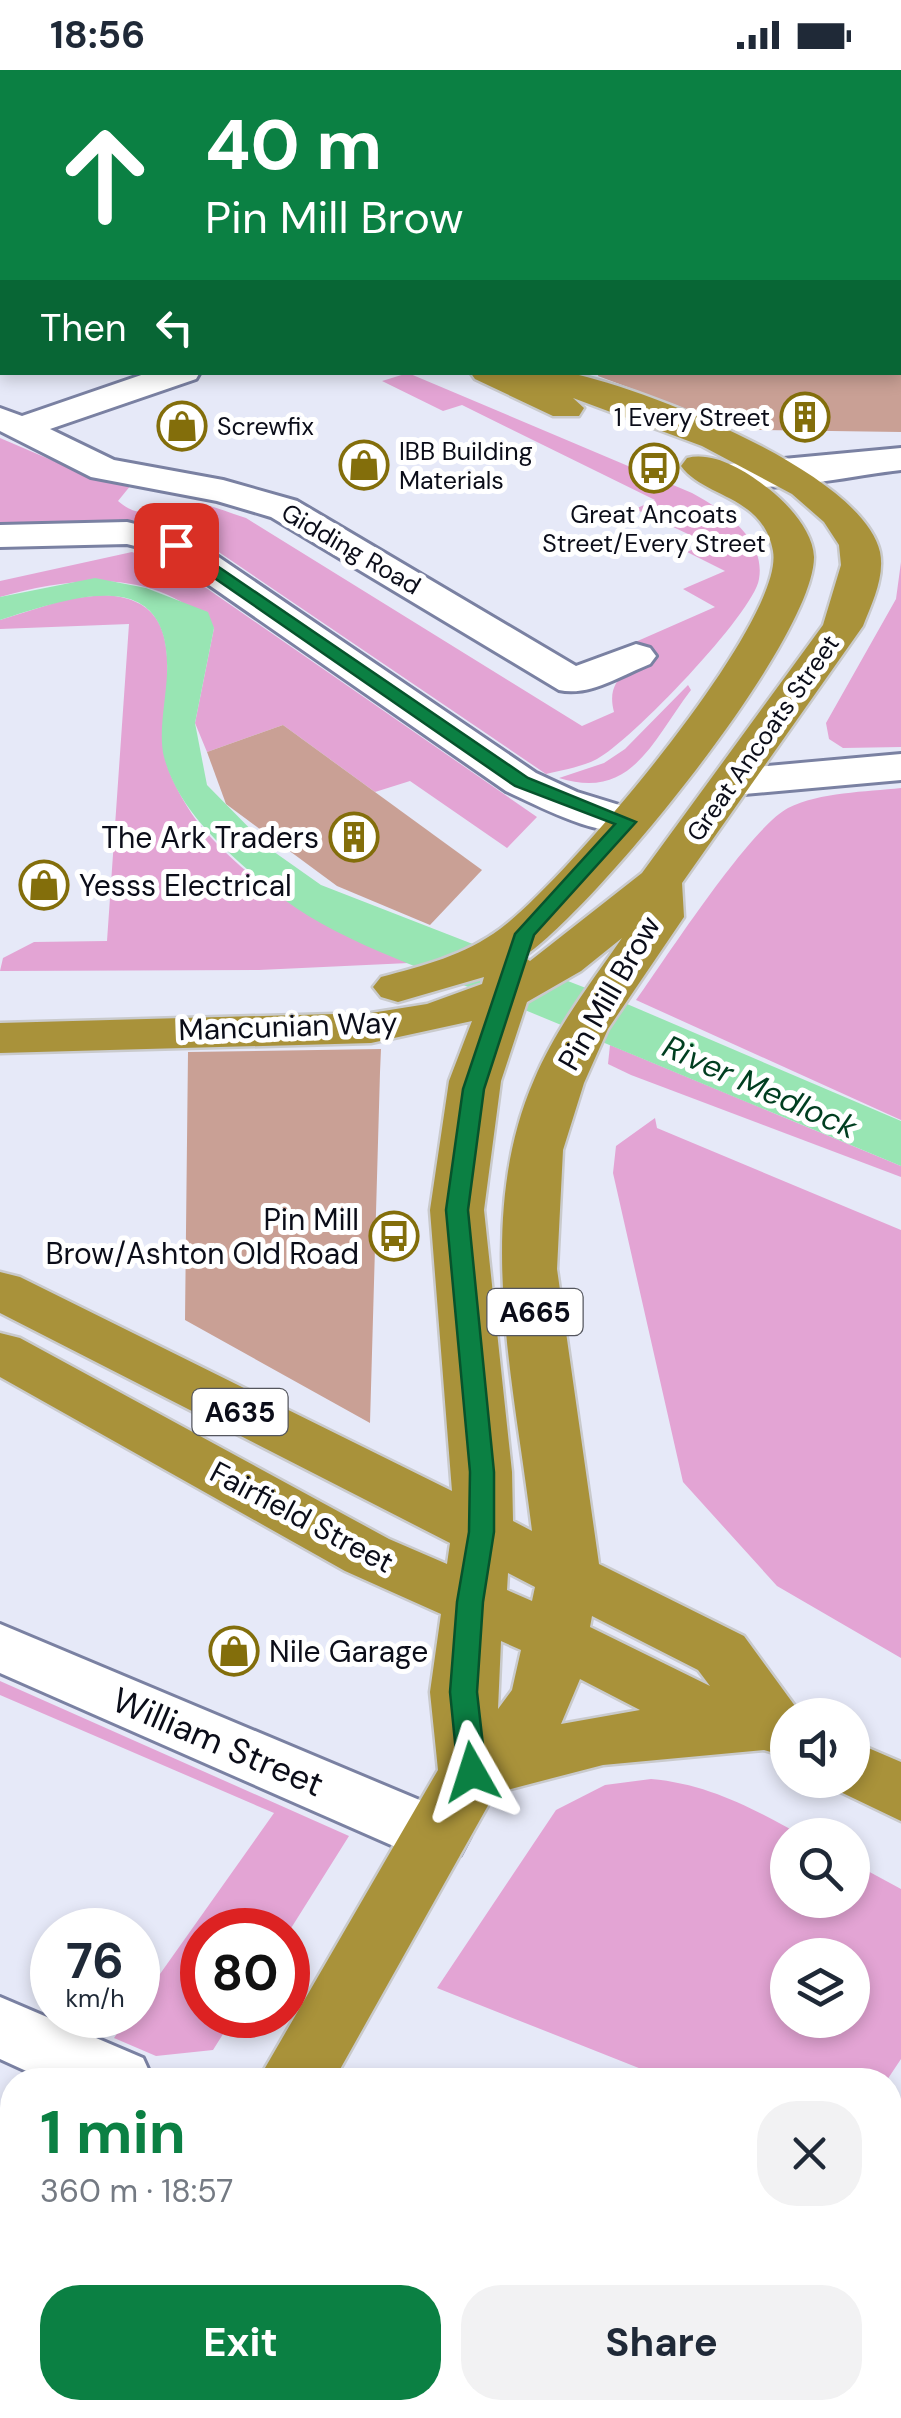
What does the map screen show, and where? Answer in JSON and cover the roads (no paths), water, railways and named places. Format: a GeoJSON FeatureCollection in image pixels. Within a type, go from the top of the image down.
{"type":"FeatureCollection","features":[{"type":"Feature","properties":{"kind":"highway","name":"Great Ancoats Street"},"geometry":{"type":"LineString","coordinates":[[495,375],[728,461],[783,477],[843,516],[860,548],[857,591],[843,626],[659,883]]}},
{"type":"Feature","properties":{"kind":"highway","name":"Great Ancoats Street"},"geometry":{"type":"LineString","coordinates":[[540,375],[728,461]]}},
{"type":"Feature","properties":{"kind":"highway","name":"Great Ancoats Street"},"geometry":{"type":"LineString","coordinates":[[627,822],[746,665],[793,575],[794,554],[787,536],[783,477]]}},
{"type":"Feature","properties":{"kind":"highway","name":"A665"},"geometry":{"type":"LineString","coordinates":[[482,1532],[482,1464],[457,1210],[475,1081],[492,1040],[511,958],[627,822]]}},
{"type":"Feature","properties":{"kind":"highway","name":"Pin Mill Brow"},"geometry":{"type":"LineString","coordinates":[[564,961],[659,883]]}},
{"type":"Feature","properties":{"kind":"highway","name":"Pin Mill Brow"},"geometry":{"type":"LineString","coordinates":[[557,1639],[569,1576],[529,1269],[537,1150],[558,1082],[583,1029],[660,917],[659,883]]}},
{"type":"Feature","properties":{"kind":"highway","name":"Mancunian Way"},"geometry":{"type":"LineString","coordinates":[[0,1002],[334,994],[380,1008],[437,1017],[511,958],[543,977],[564,961]]}},
{"type":"Feature","properties":{"kind":"highway","name":"Mancunian Way"},"geometry":{"type":"LineString","coordinates":[[0,1038],[380,1008]]}},
{"type":"Feature","properties":{"kind":"highway"},"geometry":{"type":"LineString","coordinates":[[380,1008],[424,1046],[475,1081]]}},
{"type":"Feature","properties":{"kind":"highway","name":"A635"},"geometry":{"type":"LineString","coordinates":[[0,1290],[721,1654],[764,1728]]}},
{"type":"Feature","properties":{"kind":"highway","name":"Fairfield Street"},"geometry":{"type":"LineString","coordinates":[[0,1352],[368,1555],[557,1639]]}},
{"type":"Feature","properties":{"kind":"highway"},"geometry":{"type":"LineString","coordinates":[[482,1532],[470,1602],[464,1692],[472,1772],[603,1739],[764,1728]]}},
{"type":"Feature","properties":{"kind":"highway","name":"A665"},"geometry":{"type":"LineString","coordinates":[[302,2068],[472,1772],[532,1717],[546,1690],[557,1639]]}},
{"type":"Feature","properties":{"kind":"highway","name":"A635"},"geometry":{"type":"LineString","coordinates":[[557,1639],[764,1728]]}},
{"type":"Feature","properties":{"kind":"highway"},"geometry":{"type":"LineString","coordinates":[[870,1777],[901,1794]]}},
{"type":"Feature","properties":{"kind":"street"},"geometry":{"type":"LineString","coordinates":[[10,423],[174,375]]}},
{"type":"Feature","properties":{"kind":"street","name":"Gidding Road"},"geometry":{"type":"LineString","coordinates":[[10,423],[104,469],[251,498],[284,510],[584,688],[636,656]]}},
{"type":"Feature","properties":{"kind":"street"},"geometry":{"type":"LineString","coordinates":[[783,477],[901,448]]}},
{"type":"Feature","properties":{"kind":"street"},"geometry":{"type":"LineString","coordinates":[[728,461],[783,477],[901,462]]}},
{"type":"Feature","properties":{"kind":"street"},"geometry":{"type":"LineString","coordinates":[[843,516],[864,482],[901,462]]}},
{"type":"Feature","properties":{"kind":"street"},"geometry":{"type":"LineString","coordinates":[[0,536],[127,532],[176,545],[521,782],[562,801],[627,822]]}},
{"type":"Feature","properties":{"kind":"street"},"geometry":{"type":"LineString","coordinates":[[734,782],[901,768]]}},
{"type":"Feature","properties":{"kind":"street","name":"William Street"},"geometry":{"type":"LineString","coordinates":[[0,1648],[437,1836]]}},
{"type":"Feature","properties":{"kind":"street"},"geometry":{"type":"LineString","coordinates":[[0,2028],[91,2068]]}},
{"type":"Feature","properties":{"kind":"water","name":"River Medlock"},"geometry":{"type":"Polygon","coordinates":[[[95,578],[146,588],[208,612],[214,628],[195,723],[207,785],[270,849],[321,885],[627,1004],[901,1121],[901,1166],[379,952],[295,908],[208,831],[171,777],[162,738],[167,674],[164,638],[153,614],[135,601],[112,596],[85,597],[0,620],[0,597],[95,578]]]}},
{"type":"Feature","properties":{"kind":"place","name":"1 Every Street"},"geometry":{"type":"Point","coordinates":[805,417]}},
{"type":"Feature","properties":{"kind":"place","name":"Screwfix"},"geometry":{"type":"Point","coordinates":[182,426]}},
{"type":"Feature","properties":{"kind":"place","name":"IBB Building Materials"},"geometry":{"type":"Point","coordinates":[364,465]}},
{"type":"Feature","properties":{"kind":"place","name":"Great Ancoats Street/Every Street"},"geometry":{"type":"Point","coordinates":[654,468]}},
{"type":"Feature","properties":{"kind":"place","name":"The Ark Traders"},"geometry":{"type":"Point","coordinates":[354,837]}},
{"type":"Feature","properties":{"kind":"place","name":"Yesss Electrical"},"geometry":{"type":"Point","coordinates":[44,885]}},
{"type":"Feature","properties":{"kind":"place","name":"Pin Mill Brow/Ashton Old Road"},"geometry":{"type":"Point","coordinates":[394,1236]}},
{"type":"Feature","properties":{"kind":"place","name":"Nile Garage"},"geometry":{"type":"Point","coordinates":[234,1651]}}]}
